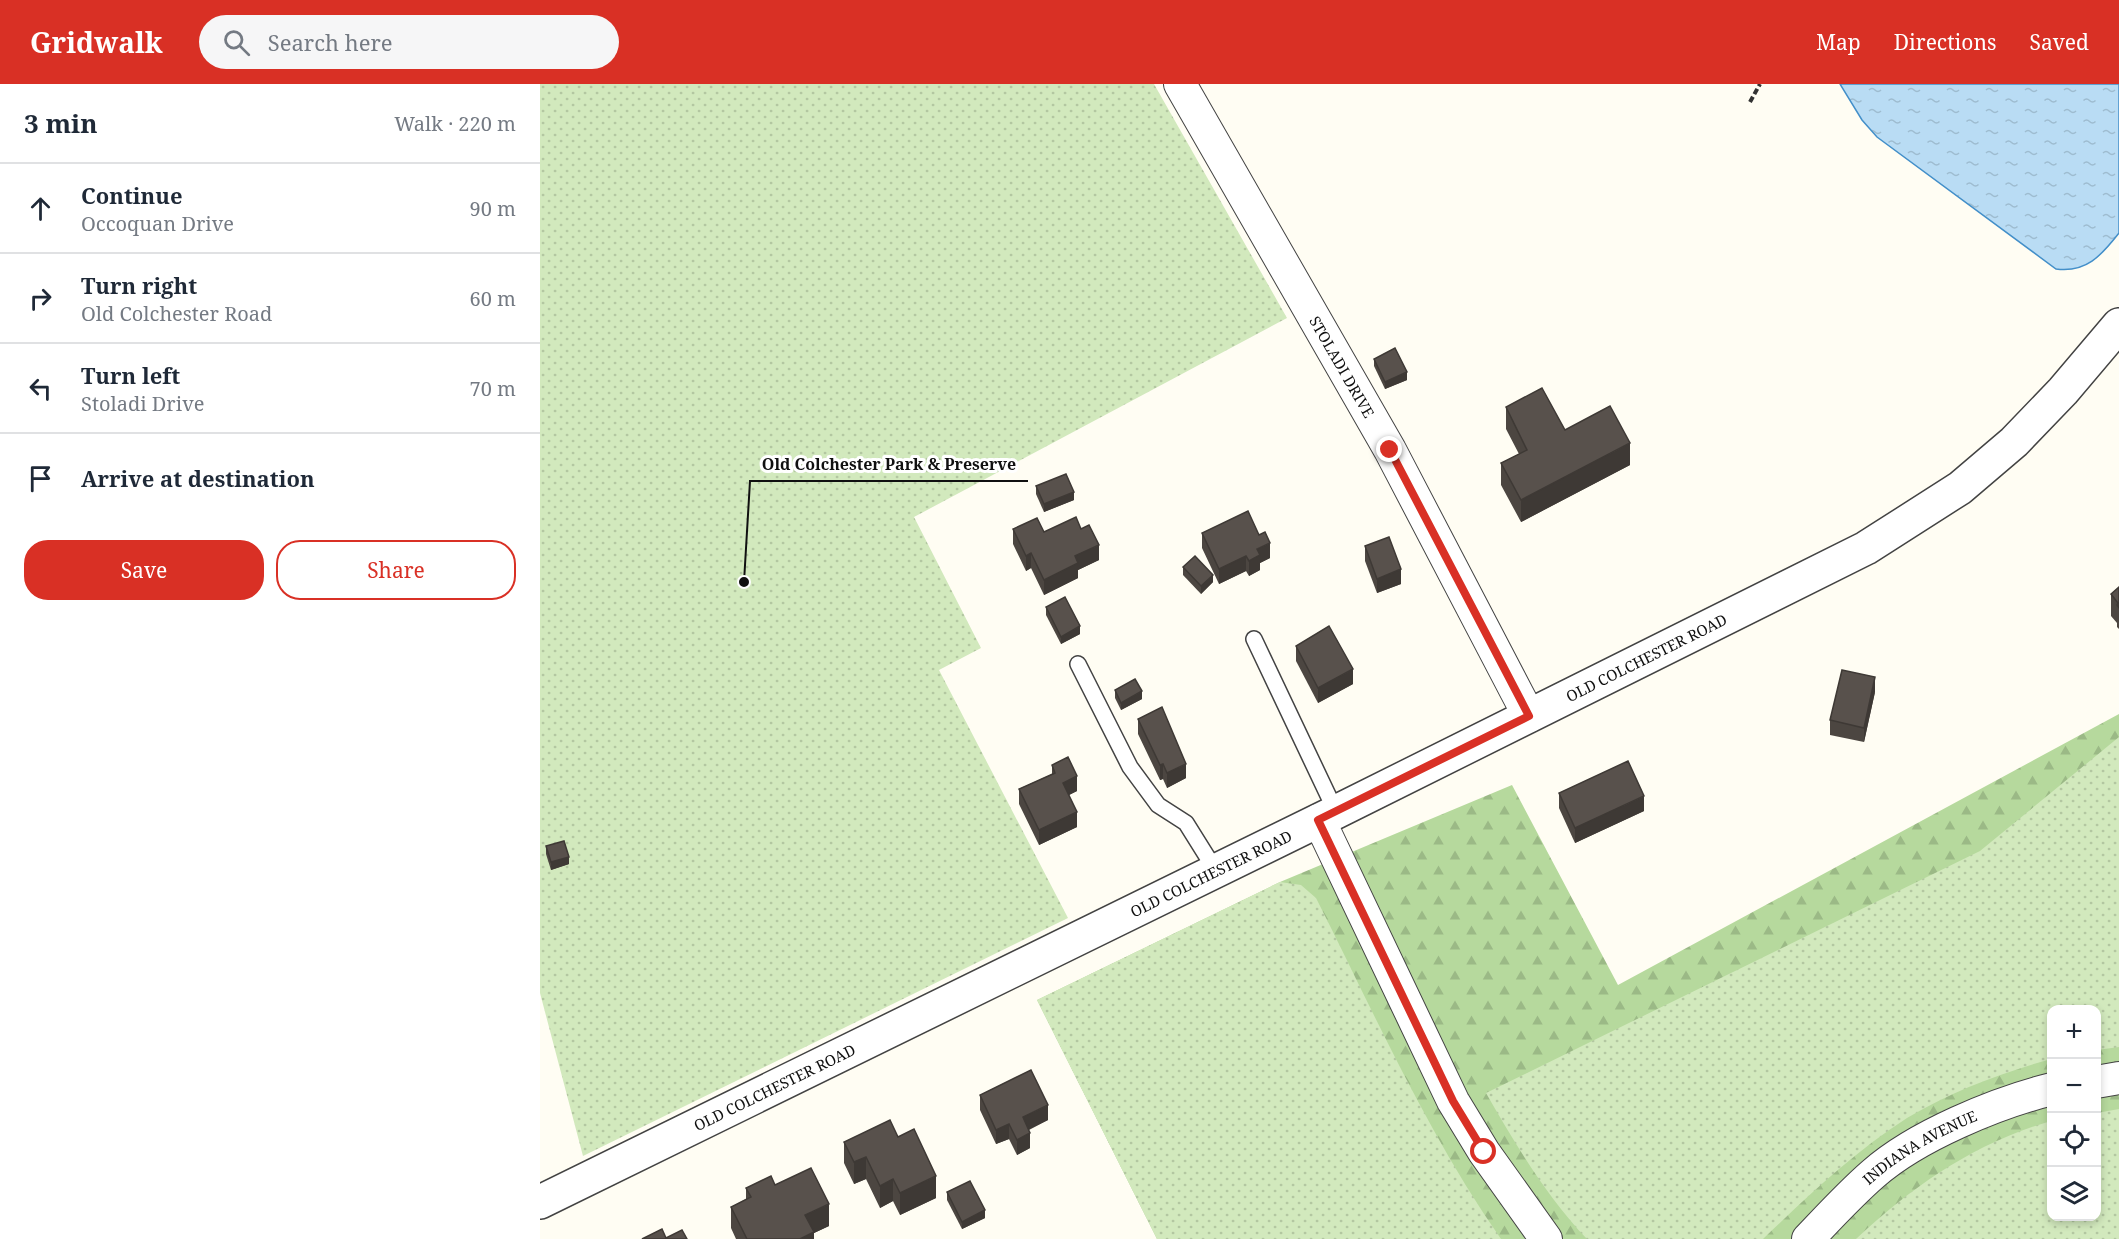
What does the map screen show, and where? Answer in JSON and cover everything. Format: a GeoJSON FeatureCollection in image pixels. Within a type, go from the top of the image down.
{"type":"FeatureCollection","features":[{"type":"Feature","properties":{"kind":"street","name":"STOLADI DRIVE"},"geometry":{"type":"LineString","coordinates":[[1180,84],[1385,440],[1529,716]]}},
{"type":"Feature","properties":{"kind":"street","name":"OLD COLCHESTER ROAD"},"geometry":{"type":"LineString","coordinates":[[540,1202],[1327,816],[1866,548],[1960,488],[2014,442],[2063,391],[2119,325]]}},
{"type":"Feature","properties":{"kind":"street"},"geometry":{"type":"LineString","coordinates":[[1327,816],[1453,1101],[1484,1152],[1546,1239]]}},
{"type":"Feature","properties":{"kind":"street"},"geometry":{"type":"LineString","coordinates":[[2101,1081],[2119,1078]]}},
{"type":"Feature","properties":{"kind":"street","name":"INDIANA AVENUE"},"geometry":{"type":"LineString","coordinates":[[1808,1239],[1874,1172],[1906,1150],[1976,1114],[2047,1091]]}},
{"type":"Feature","properties":{"kind":"lane"},"geometry":{"type":"LineString","coordinates":[[1254,639],[1327,816]]}},
{"type":"Feature","properties":{"kind":"lane"},"geometry":{"type":"LineString","coordinates":[[1078,664],[1130,767],[1158,805],[1185,822],[1215,871]]}},
{"type":"Feature","properties":{"kind":"path"},"geometry":{"type":"LineString","coordinates":[[1750,102],[1760,84]]}},
{"type":"Feature","properties":{"kind":"green space"},"geometry":{"type":"Polygon","coordinates":[[[540,84],[1154,84],[1287,318],[914,517],[981,648],[939,670],[1068,918],[583,1156],[540,993],[540,84]]]}},
{"type":"Feature","properties":{"kind":"green space"},"geometry":{"type":"Polygon","coordinates":[[[2119,714],[2119,1239],[1157,1239],[1037,1000],[1280,882],[1512,785],[1618,985],[2119,714]]]}},
{"type":"Feature","properties":{"kind":"green space"},"geometry":{"type":"Polygon","coordinates":[[[2119,737],[2119,1047],[2101,1049],[2101,1005],[2047,1005],[2047,1060],[1977,1084],[1941,1099],[1907,1118],[1850,1160],[1763,1239],[1587,1239],[1545,1188],[1486,1093],[1980,851],[2119,737]]]}},
{"type":"Feature","properties":{"kind":"green space"},"geometry":{"type":"Polygon","coordinates":[[[1280,882],[1301,885],[1316,898],[1425,1115],[1474,1199],[1501,1239],[1157,1239],[1037,1000],[1280,882]]]}},
{"type":"Feature","properties":{"kind":"green space"},"geometry":{"type":"Polygon","coordinates":[[[2119,1109],[2119,1239],[1856,1239],[1900,1201],[1947,1168],[1997,1141],[2047,1122],[2047,1221],[2101,1221],[2101,1112],[2119,1109]]]}},
{"type":"Feature","properties":{"kind":"water"},"geometry":{"type":"Polygon","coordinates":[[[1840,84],[2119,84],[2119,233],[2092,261],[2067,270],[2056,269],[1877,137],[1862,120],[1840,84]]]}},
{"type":"Feature","properties":{"kind":"building"},"geometry":{"type":"Polygon","coordinates":[[[1395,348],[1407,372],[1385,382],[1374,359],[1395,348]]]}},
{"type":"Feature","properties":{"kind":"building"},"geometry":{"type":"Polygon","coordinates":[[[1542,388],[1565,430],[1610,406],[1630,443],[1521,500],[1501,463],[1527,450],[1506,407],[1542,388]]]}},
{"type":"Feature","properties":{"kind":"building"},"geometry":{"type":"Polygon","coordinates":[[[1066,474],[1074,492],[1044,504],[1036,486],[1066,474]]]}},
{"type":"Feature","properties":{"kind":"building"},"geometry":{"type":"Polygon","coordinates":[[[1248,511],[1259,535],[1265,532],[1270,543],[1257,549],[1260,555],[1249,561],[1246,556],[1219,569],[1202,533],[1248,511]]]}},
{"type":"Feature","properties":{"kind":"building"},"geometry":{"type":"Polygon","coordinates":[[[1076,517],[1081,529],[1089,525],[1099,545],[1075,556],[1078,563],[1044,580],[1031,553],[1026,556],[1013,529],[1037,518],[1044,532],[1076,517]]]}},
{"type":"Feature","properties":{"kind":"building"},"geometry":{"type":"Polygon","coordinates":[[[1389,537],[1401,569],[1377,579],[1365,546],[1389,537]]]}},
{"type":"Feature","properties":{"kind":"building"},"geometry":{"type":"Polygon","coordinates":[[[1195,556],[1213,575],[1201,586],[1183,567],[1195,556]]]}},
{"type":"Feature","properties":{"kind":"building"},"geometry":{"type":"Polygon","coordinates":[[[2119,587],[2119,608],[2111,594],[2119,587]]]}},
{"type":"Feature","properties":{"kind":"building"},"geometry":{"type":"Polygon","coordinates":[[[1065,597],[1080,626],[1061,637],[1046,607],[1065,597]]]}},
{"type":"Feature","properties":{"kind":"building"},"geometry":{"type":"Polygon","coordinates":[[[1329,626],[1353,669],[1318,688],[1296,646],[1329,626]]]}},
{"type":"Feature","properties":{"kind":"building"},"geometry":{"type":"Polygon","coordinates":[[[1842,670],[1875,677],[1864,728],[1830,720],[1842,670]]]}},
{"type":"Feature","properties":{"kind":"building"},"geometry":{"type":"Polygon","coordinates":[[[1135,679],[1142,691],[1121,703],[1115,690],[1135,679]]]}},
{"type":"Feature","properties":{"kind":"building"},"geometry":{"type":"Polygon","coordinates":[[[1162,707],[1186,764],[1167,773],[1163,764],[1160,765],[1138,719],[1162,707]]]}},
{"type":"Feature","properties":{"kind":"building"},"geometry":{"type":"Polygon","coordinates":[[[1068,757],[1077,776],[1063,783],[1077,812],[1039,830],[1019,789],[1055,773],[1052,765],[1068,757]]]}},
{"type":"Feature","properties":{"kind":"building"},"geometry":{"type":"Polygon","coordinates":[[[1628,761],[1644,796],[1575,828],[1559,793],[1628,761]]]}},
{"type":"Feature","properties":{"kind":"building"},"geometry":{"type":"Polygon","coordinates":[[[564,841],[569,857],[551,862],[546,846],[564,841]]]}},
{"type":"Feature","properties":{"kind":"building"},"geometry":{"type":"Polygon","coordinates":[[[1031,1070],[1048,1105],[1023,1117],[1030,1133],[1017,1140],[1009,1124],[996,1130],[980,1095],[1031,1070]]]}},
{"type":"Feature","properties":{"kind":"building"},"geometry":{"type":"Polygon","coordinates":[[[890,1120],[898,1137],[914,1129],[936,1176],[900,1193],[893,1179],[880,1186],[866,1157],[854,1162],[844,1142],[890,1120]]]}},
{"type":"Feature","properties":{"kind":"building"},"geometry":{"type":"Polygon","coordinates":[[[811,1168],[829,1204],[805,1215],[814,1232],[800,1239],[747,1239],[731,1207],[751,1197],[746,1188],[771,1176],[775,1185],[811,1168]]]}},
{"type":"Feature","properties":{"kind":"building"},"geometry":{"type":"Polygon","coordinates":[[[970,1181],[985,1210],[962,1222],[947,1192],[970,1181]]]}},
{"type":"Feature","properties":{"kind":"building"},"geometry":{"type":"Polygon","coordinates":[[[662,1229],[666,1238],[682,1230],[687,1239],[642,1239],[662,1229]]]}},
{"type":"Feature","properties":{"kind":"place","name":"Old Colchester Park & Preserve"},"geometry":{"type":"Point","coordinates":[744,582]}},
{"type":"Feature","properties":{"kind":"route"},"geometry":{"type":"LineString","coordinates":[[1390,450],[1529,716],[1318,820],[1453,1101],[1484,1152]]}}]}
